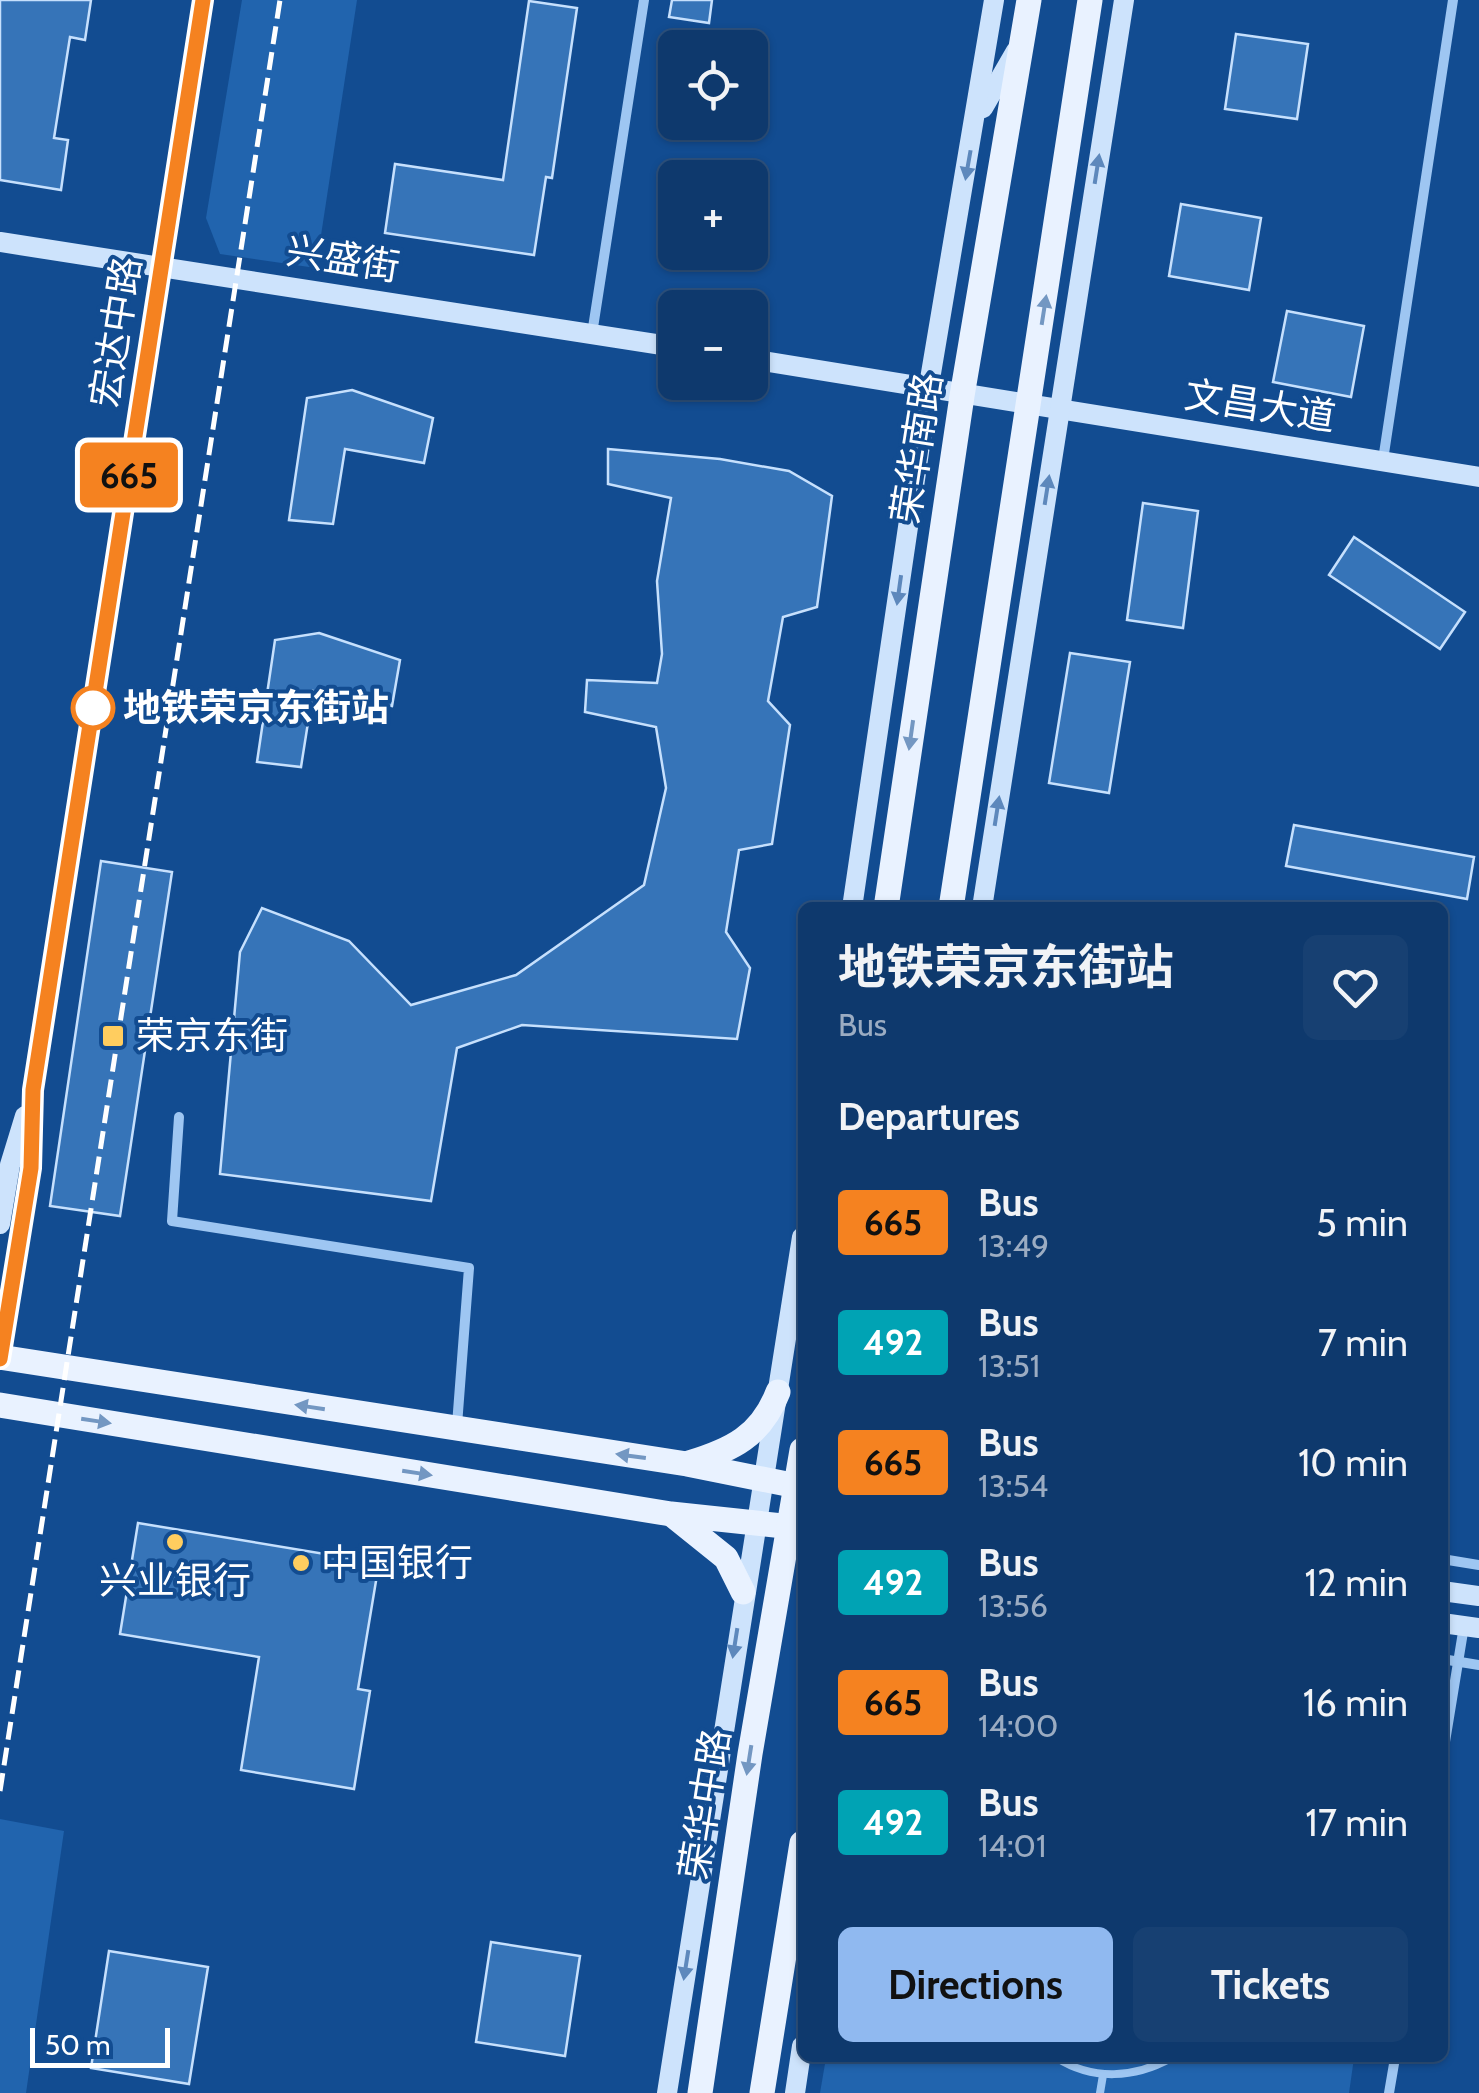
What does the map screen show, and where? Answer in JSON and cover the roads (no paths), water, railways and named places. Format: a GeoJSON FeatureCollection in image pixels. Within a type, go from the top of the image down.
{"type":"FeatureCollection","features":[{"type":"Feature","properties":{"kind":"main road","name":"荣华南路"},"geometry":{"type":"LineString","coordinates":[[887,902],[962,396],[1029,0]]}},
{"type":"Feature","properties":{"kind":"main road"},"geometry":{"type":"LineString","coordinates":[[952,902],[1090,0]]}},
{"type":"Feature","properties":{"kind":"main road"},"geometry":{"type":"LineString","coordinates":[[0,1357],[688,1464],[798,1487]]}},
{"type":"Feature","properties":{"kind":"main road"},"geometry":{"type":"LineString","coordinates":[[688,1464],[750,1437],[778,1392]]}},
{"type":"Feature","properties":{"kind":"main road"},"geometry":{"type":"LineString","coordinates":[[0,1405],[671,1514],[796,1527],[798,1500]]}},
{"type":"Feature","properties":{"kind":"main road"},"geometry":{"type":"LineString","coordinates":[[671,1514],[726,1558],[743,1592]]}},
{"type":"Feature","properties":{"kind":"main road","name":"荣华中路"},"geometry":{"type":"LineString","coordinates":[[700,2093],[796,1527]]}},
{"type":"Feature","properties":{"kind":"main road"},"geometry":{"type":"LineString","coordinates":[[762,2093],[798,1889]]}},
{"type":"Feature","properties":{"kind":"street","name":"宏达中路"},"geometry":{"type":"LineString","coordinates":[[0,1357],[31,1168],[33,1090],[203,0]]}},
{"type":"Feature","properties":{"kind":"street"},"geometry":{"type":"LineString","coordinates":[[592,334],[644,0]]}},
{"type":"Feature","properties":{"kind":"street"},"geometry":{"type":"LineString","coordinates":[[853,902],[928,392],[994,0]]}},
{"type":"Feature","properties":{"kind":"street"},"geometry":{"type":"LineString","coordinates":[[983,902],[1124,0]]}},
{"type":"Feature","properties":{"kind":"street"},"geometry":{"type":"LineString","coordinates":[[1383,460],[1453,0]]}},
{"type":"Feature","properties":{"kind":"street"},"geometry":{"type":"LineString","coordinates":[[976,120],[1022,40]]}},
{"type":"Feature","properties":{"kind":"street","name":"兴盛街"},"geometry":{"type":"LineString","coordinates":[[0,242],[658,344]]}},
{"type":"Feature","properties":{"kind":"street"},"geometry":{"type":"LineString","coordinates":[[768,362],[962,396]]}},
{"type":"Feature","properties":{"kind":"street","name":"文昌大道"},"geometry":{"type":"LineString","coordinates":[[962,396],[1479,477]]}},
{"type":"Feature","properties":{"kind":"street"},"geometry":{"type":"LineString","coordinates":[[978,734],[1020,664]]}},
{"type":"Feature","properties":{"kind":"street","name":"宏达中路"},"geometry":{"type":"LineString","coordinates":[[0,1224],[10,1165],[33,1090]]}},
{"type":"Feature","properties":{"kind":"street"},"geometry":{"type":"LineString","coordinates":[[179,1117],[172,1221],[470,1268],[457,1431]]}},
{"type":"Feature","properties":{"kind":"street"},"geometry":{"type":"LineString","coordinates":[[667,2093],[798,1262]]}},
{"type":"Feature","properties":{"kind":"street"},"geometry":{"type":"LineString","coordinates":[[1448,1560],[1479,1565]]}},
{"type":"Feature","properties":{"kind":"street"},"geometry":{"type":"LineString","coordinates":[[1448,1592],[1479,1596]]}},
{"type":"Feature","properties":{"kind":"street"},"geometry":{"type":"LineString","coordinates":[[1448,1723],[1458,1661],[1472,1627]]}},
{"type":"Feature","properties":{"kind":"street"},"geometry":{"type":"LineString","coordinates":[[1448,1660],[1479,1664]]}},
{"type":"Feature","properties":{"kind":"street"},"geometry":{"type":"LineString","coordinates":[[795,2093],[800,2062]]}},
{"type":"Feature","properties":{"kind":"street"},"geometry":{"type":"LineString","coordinates":[[1389,2093],[1394,2062]]}},
{"type":"Feature","properties":{"kind":"lane"},"geometry":{"type":"LineString","coordinates":[[1068,2062],[1103,2075],[1137,2073],[1163,2062]]}},
{"type":"Feature","properties":{"kind":"lane"},"geometry":{"type":"LineString","coordinates":[[1100,2093],[1103,2075]]}},
{"type":"Feature","properties":{"kind":"railway"},"geometry":{"type":"LineString","coordinates":[[0,1791],[280,0]]}},
{"type":"Feature","properties":{"kind":"place","name":"地铁荣京东街站"},"geometry":{"type":"Point","coordinates":[93,708]}},
{"type":"Feature","properties":{"kind":"place","name":"荣京东街"},"geometry":{"type":"Point","coordinates":[113,1036]}},
{"type":"Feature","properties":{"kind":"place","name":"兴业银行"},"geometry":{"type":"Point","coordinates":[175,1542]}},
{"type":"Feature","properties":{"kind":"place","name":"中国银行"},"geometry":{"type":"Point","coordinates":[301,1563]}}]}
